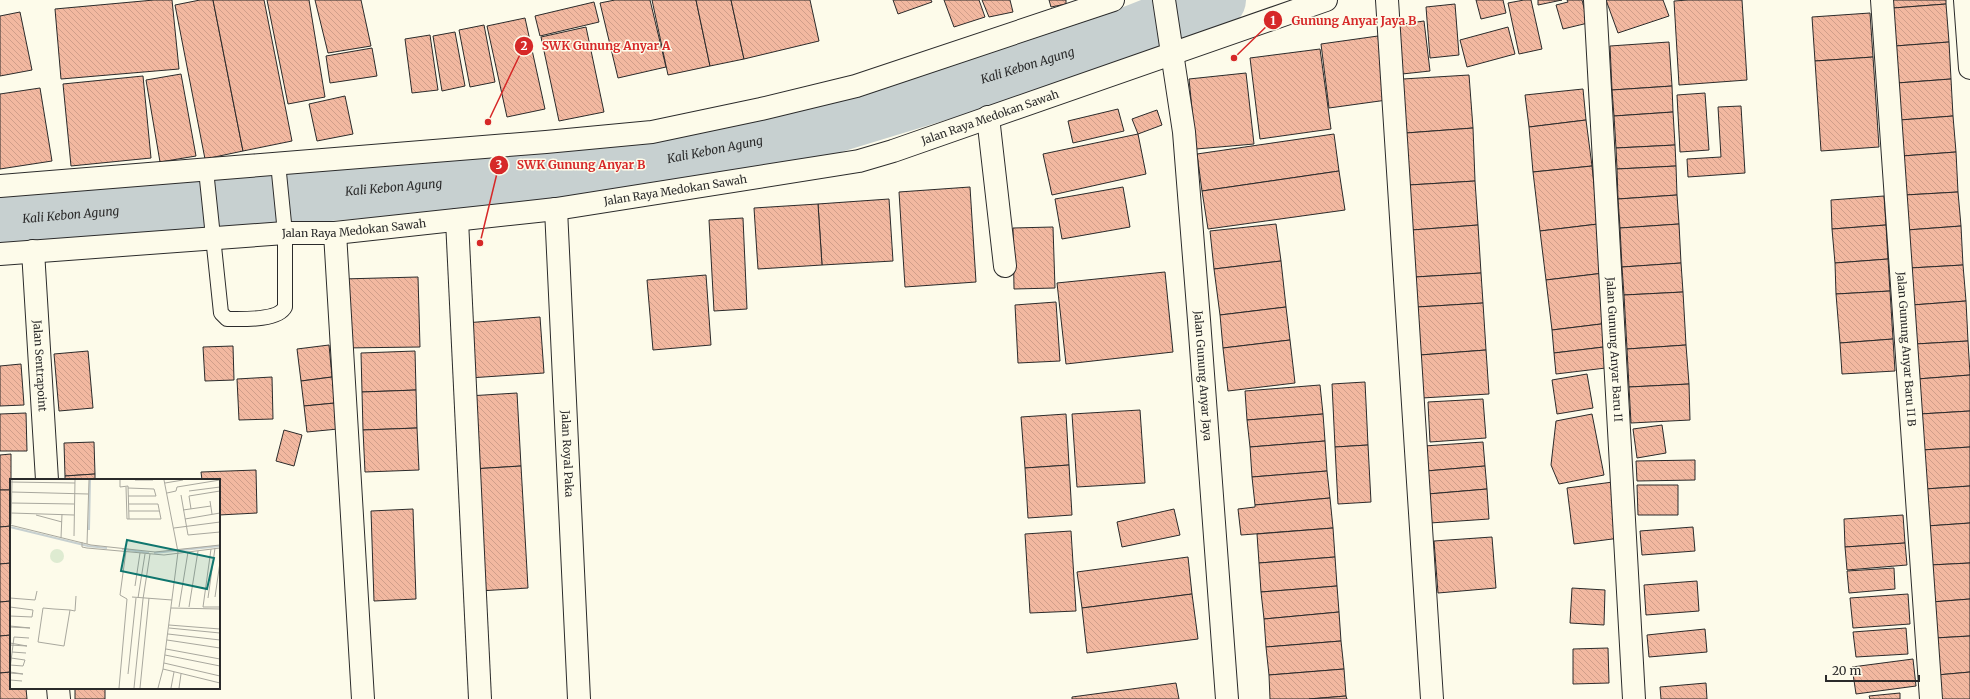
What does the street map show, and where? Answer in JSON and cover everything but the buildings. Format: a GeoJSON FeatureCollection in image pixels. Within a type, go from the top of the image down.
{"type":"FeatureCollection","features":[{"type":"Feature","properties":{"kind":"street"},"geometry":{"type":"LineString","coordinates":[[0,186],[207,176],[660,130],[761,109],[856,86],[1112,0]]}},
{"type":"Feature","properties":{"kind":"street","name":"Jalan Gunung Anyar Jaya"},"geometry":{"type":"LineString","coordinates":[[1164,0],[1184,140],[1227,699]]}},
{"type":"Feature","properties":{"kind":"street","name":"Jalan Raya Medokan Sawah"},"geometry":{"type":"LineString","coordinates":[[0,254],[284,226],[335,233],[457,220],[556,209],[859,161],[893,151],[988,117],[1171,43],[1326,0]]}},
{"type":"Feature","properties":{"kind":"street"},"geometry":{"type":"LineString","coordinates":[[1387,0],[1432,699]]}},
{"type":"Feature","properties":{"kind":"street","name":"Jalan Gunung Anyar Baru II"},"geometry":{"type":"LineString","coordinates":[[1595,0],[1634,699]]}},
{"type":"Feature","properties":{"kind":"street","name":"Jalan Gunung Anyar Baru II B"},"geometry":{"type":"LineString","coordinates":[[1882,0],[1931,699]]}},
{"type":"Feature","properties":{"kind":"street"},"geometry":{"type":"LineString","coordinates":[[1965,0],[1970,68]]}},
{"type":"Feature","properties":{"kind":"street"},"geometry":{"type":"LineString","coordinates":[[988,117],[1005,266]]}},
{"type":"Feature","properties":{"kind":"street","name":"Jalan Royal Paka"},"geometry":{"type":"LineString","coordinates":[[556,209],[579,699]]}},
{"type":"Feature","properties":{"kind":"street"},"geometry":{"type":"LineString","coordinates":[[457,220],[480,699]]}},
{"type":"Feature","properties":{"kind":"street"},"geometry":{"type":"LineString","coordinates":[[335,233],[364,699]]}},
{"type":"Feature","properties":{"kind":"street","name":"Jalan Sentrapoint"},"geometry":{"type":"LineString","coordinates":[[33,251],[47,479]]}},
{"type":"Feature","properties":{"kind":"street"},"geometry":{"type":"LineString","coordinates":[[58,689],[59,699]]}},
{"type":"Feature","properties":{"kind":"lane"},"geometry":{"type":"LineString","coordinates":[[207,176],[221,314],[227,319],[274,316],[285,307],[284,226],[278,168]]}},
{"type":"Feature","properties":{"kind":"waterway","name":"Kali Kebon Agung"},"geometry":{"type":"LineString","coordinates":[[0,221],[624,168],[824,128],[1131,34],[1218,0]]}},
{"type":"Feature","properties":{"kind":"place","name":"Gunung Anyar Jaya B"},"geometry":{"type":"Point","coordinates":[1234,58]}},
{"type":"Feature","properties":{"kind":"place","name":"SWK Gunung Anyar A"},"geometry":{"type":"Point","coordinates":[488,122]}},
{"type":"Feature","properties":{"kind":"place","name":"SWK Gunung Anyar B"},"geometry":{"type":"Point","coordinates":[480,243]}}]}
